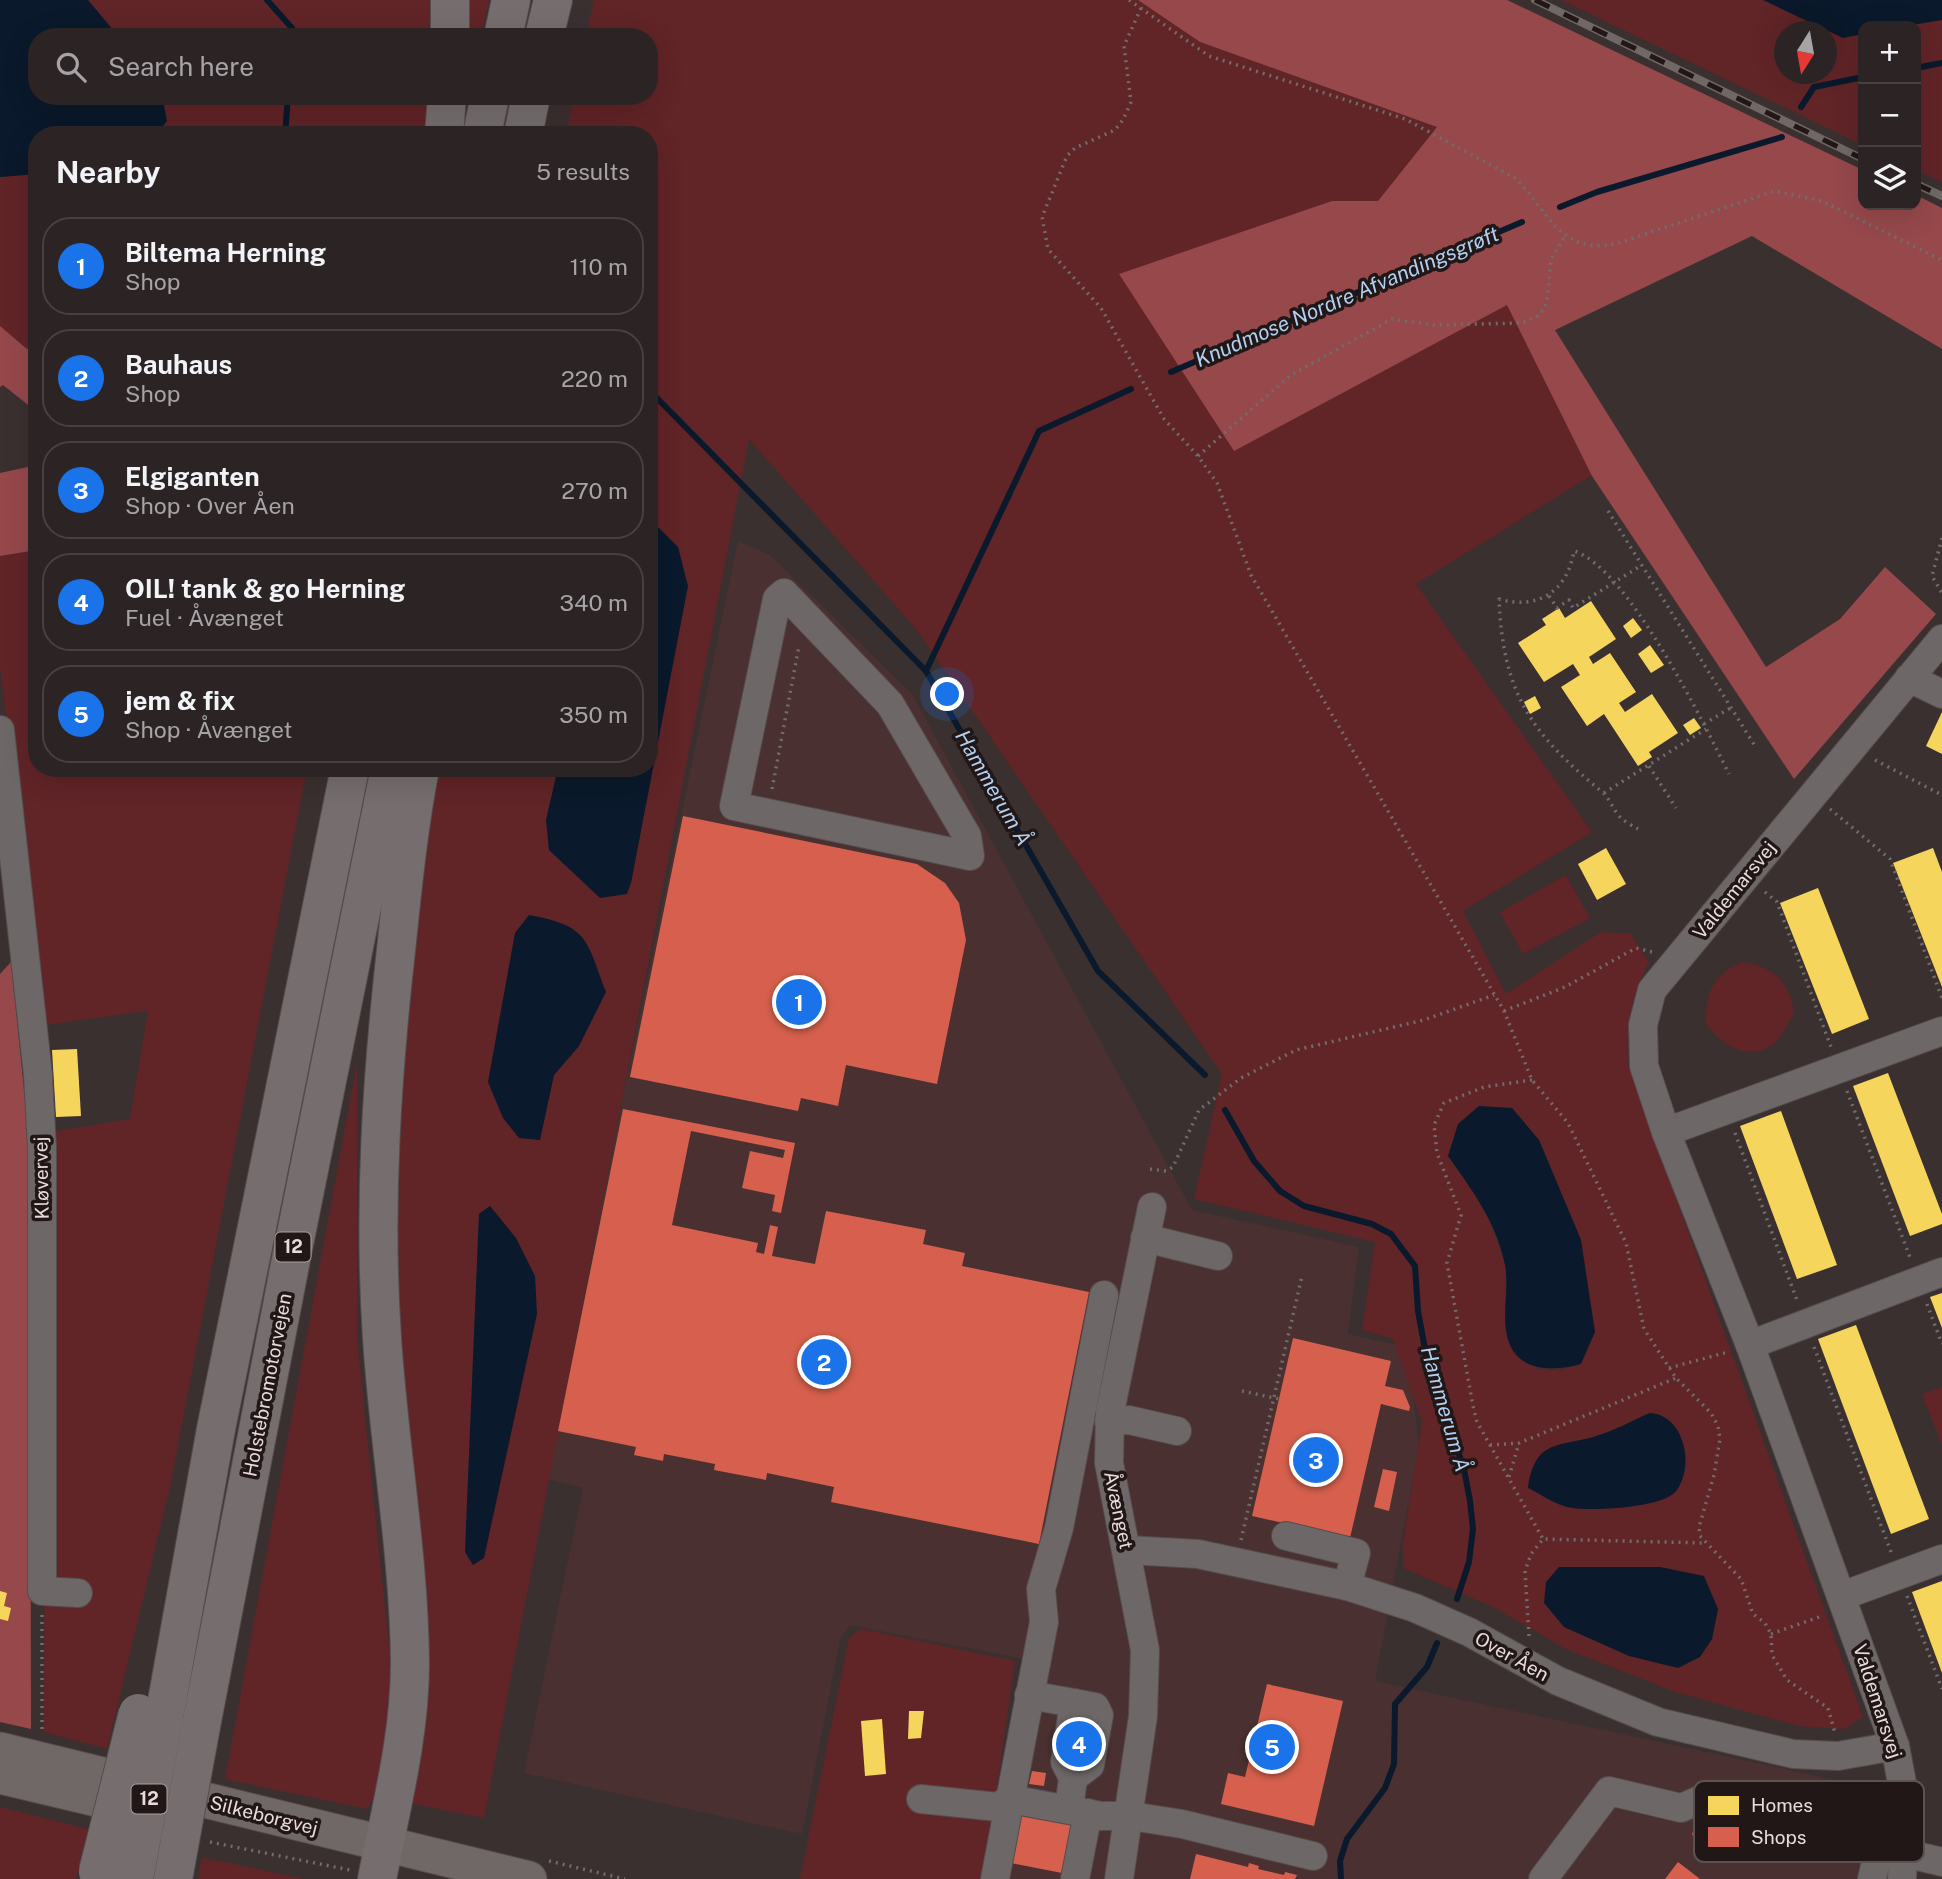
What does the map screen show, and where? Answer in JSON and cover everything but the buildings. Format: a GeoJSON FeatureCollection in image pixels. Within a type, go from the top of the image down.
{"type":"FeatureCollection","features":[{"type":"Feature","properties":{"kind":"highway"},"geometry":{"type":"LineString","coordinates":[[450,0],[450,28]]}},
{"type":"Feature","properties":{"kind":"highway"},"geometry":{"type":"LineString","coordinates":[[505,28],[511,0]]}},
{"type":"Feature","properties":{"kind":"highway"},"geometry":{"type":"LineString","coordinates":[[546,28],[553,0]]}},
{"type":"Feature","properties":{"kind":"highway"},"geometry":{"type":"LineString","coordinates":[[445,126],[446,105]]}},
{"type":"Feature","properties":{"kind":"highway"},"geometry":{"type":"LineString","coordinates":[[484,126],[488,105]]}},
{"type":"Feature","properties":{"kind":"highway"},"geometry":{"type":"LineString","coordinates":[[525,126],[529,105]]}},
{"type":"Feature","properties":{"kind":"highway"},"geometry":{"type":"LineString","coordinates":[[324,891],[332,777]]}},
{"type":"Feature","properties":{"kind":"highway","name":"12"},"geometry":{"type":"LineString","coordinates":[[109,1877],[151,1716],[173,1553],[216,1429],[348,777]]}},
{"type":"Feature","properties":{"kind":"highway","name":"Holstebromotorvejen"},"geometry":{"type":"LineString","coordinates":[[173,1879],[292,1254],[388,777]]}},
{"type":"Feature","properties":{"kind":"highway"},"geometry":{"type":"LineString","coordinates":[[380,1863],[404,1747],[410,1663],[400,1510],[382,1338],[378,1193],[385,1046],[418,777]]}},
{"type":"Feature","properties":{"kind":"main road","name":"Silkeborgvej"},"geometry":{"type":"LineString","coordinates":[[0,1750],[42,1760],[432,1879]]}},
{"type":"Feature","properties":{"kind":"main road","name":"Silkeborgvej"},"geometry":{"type":"LineString","coordinates":[[0,1776],[380,1863],[529,1879]]}},
{"type":"Feature","properties":{"kind":"street"},"geometry":{"type":"LineString","coordinates":[[784,593],[808,619],[890,704],[967,836],[970,856],[734,806],[777,599],[784,593]]}},
{"type":"Feature","properties":{"kind":"street","name":"Valdemarsvej"},"geometry":{"type":"LineString","coordinates":[[1902,1781],[1895,1746],[1751,1345],[1666,1132],[1644,1066],[1643,1025],[1653,990],[1942,639]]}},
{"type":"Feature","properties":{"kind":"street"},"geometry":{"type":"LineString","coordinates":[[1909,678],[1942,694]]}},
{"type":"Feature","properties":{"kind":"street","name":"Kløvervej"},"geometry":{"type":"LineString","coordinates":[[0,730],[38,1075],[42,1148],[42,1591]]}},
{"type":"Feature","properties":{"kind":"street"},"geometry":{"type":"LineString","coordinates":[[1666,1132],[1942,1031]]}},
{"type":"Feature","properties":{"kind":"street","name":"Åvænget"},"geometry":{"type":"LineString","coordinates":[[1119,1879],[1131,1816],[1143,1716],[1145,1650],[1128,1550],[1109,1463],[1109,1421],[1152,1207]]}},
{"type":"Feature","properties":{"kind":"street"},"geometry":{"type":"LineString","coordinates":[[1145,1238],[1218,1256]]}},
{"type":"Feature","properties":{"kind":"street"},"geometry":{"type":"LineString","coordinates":[[1751,1345],[1930,1276]]}},
{"type":"Feature","properties":{"kind":"street"},"geometry":{"type":"LineString","coordinates":[[995,1879],[1044,1622],[1041,1589],[1059,1528],[1104,1295]]}},
{"type":"Feature","properties":{"kind":"street"},"geometry":{"type":"LineString","coordinates":[[1109,1421],[1129,1420],[1177,1431]]}},
{"type":"Feature","properties":{"kind":"street"},"geometry":{"type":"LineString","coordinates":[[1286,1536],[1356,1553],[1347,1586]]}},
{"type":"Feature","properties":{"kind":"street","name":"Over Åen"},"geometry":{"type":"LineString","coordinates":[[1128,1550],[1198,1554],[1347,1586],[1425,1613],[1469,1632],[1558,1681],[1658,1722],[1793,1754],[1838,1756],[1895,1746]]}},
{"type":"Feature","properties":{"kind":"street"},"geometry":{"type":"LineString","coordinates":[[1844,1602],[1899,1575],[1942,1559]]}},
{"type":"Feature","properties":{"kind":"street"},"geometry":{"type":"LineString","coordinates":[[42,1591],[78,1593]]}},
{"type":"Feature","properties":{"kind":"street"},"geometry":{"type":"LineString","coordinates":[[1029,1695],[1074,1703],[1065,1762],[1073,1778],[1078,1811],[1075,1879]]}},
{"type":"Feature","properties":{"kind":"street"},"geometry":{"type":"LineString","coordinates":[[1543,1879],[1609,1791],[1681,1808],[1694,1802]]}},
{"type":"Feature","properties":{"kind":"street"},"geometry":{"type":"LineString","coordinates":[[921,1799],[998,1807],[1010,1799],[1078,1811],[1131,1816],[1235,1836],[1311,1868]]}},
{"type":"Feature","properties":{"kind":"street"},"geometry":{"type":"LineString","coordinates":[[1889,1866],[1942,1862]]}},
{"type":"Feature","properties":{"kind":"path"},"geometry":{"type":"LineString","coordinates":[[1129,0],[1209,56],[1405,119],[1515,178],[1529,192],[1541,213],[1565,236],[1599,247],[1775,191],[1822,201],[1942,260]]}},
{"type":"Feature","properties":{"kind":"path"},"geometry":{"type":"LineString","coordinates":[[1141,8],[1124,46],[1131,102],[1115,130],[1075,148],[1067,156],[1042,217],[1048,249],[1101,308],[1164,419],[1198,456],[1217,483],[1251,575],[1504,1012],[1532,1080],[1568,1123],[1590,1164],[1626,1243],[1644,1329],[1676,1378],[1711,1413],[1718,1426],[1720,1439],[1714,1475],[1699,1527],[1704,1543],[1741,1579],[1753,1614],[1765,1623],[1771,1634],[1772,1655],[1787,1680],[1828,1708],[1833,1719],[1838,1756]]}},
{"type":"Feature","properties":{"kind":"path"},"geometry":{"type":"LineString","coordinates":[[1198,456],[1291,374],[1392,319],[1434,325],[1521,323],[1538,316],[1545,307],[1548,294],[1551,259],[1565,236]]}},
{"type":"Feature","properties":{"kind":"path"},"geometry":{"type":"LineString","coordinates":[[1608,511],[1755,746]]}},
{"type":"Feature","properties":{"kind":"path"},"geometry":{"type":"LineString","coordinates":[[1942,538],[1932,576],[1942,593]]}},
{"type":"Feature","properties":{"kind":"path"},"geometry":{"type":"LineString","coordinates":[[1638,829],[1620,817],[1604,793],[1580,776],[1541,734],[1526,710],[1505,656],[1499,600],[1524,603],[1549,596],[1562,584],[1571,569],[1574,551],[1587,555],[1613,583],[1676,670],[1729,774]]}},
{"type":"Feature","properties":{"kind":"path"},"geometry":{"type":"LineString","coordinates":[[1549,596],[1557,608],[1569,600],[1573,608],[1642,565]]}},
{"type":"Feature","properties":{"kind":"path"},"geometry":{"type":"LineString","coordinates":[[767,813],[803,625],[808,619]]}},
{"type":"Feature","properties":{"kind":"path"},"geometry":{"type":"LineString","coordinates":[[1604,793],[1649,766],[1732,706]]}},
{"type":"Feature","properties":{"kind":"path"},"geometry":{"type":"LineString","coordinates":[[1853,745],[1892,770],[1942,794]]}},
{"type":"Feature","properties":{"kind":"path"},"geometry":{"type":"LineString","coordinates":[[1649,766],[1676,808]]}},
{"type":"Feature","properties":{"kind":"path"},"geometry":{"type":"LineString","coordinates":[[1812,794],[1890,859],[1942,998]]}},
{"type":"Feature","properties":{"kind":"path"},"geometry":{"type":"LineString","coordinates":[[1745,876],[1777,902],[1839,1068],[1930,1276],[1942,1344]]}},
{"type":"Feature","properties":{"kind":"path"},"geometry":{"type":"LineString","coordinates":[[1504,1012],[1565,987],[1636,948],[1653,953],[1665,975]]}},
{"type":"Feature","properties":{"kind":"path"},"geometry":{"type":"LineString","coordinates":[[1150,1169],[1166,1171],[1172,1167],[1199,1110],[1207,1102],[1241,1078],[1296,1050],[1424,1020],[1494,995]]}},
{"type":"Feature","properties":{"kind":"path"},"geometry":{"type":"LineString","coordinates":[[1532,1080],[1484,1087],[1444,1103],[1434,1125],[1437,1153],[1461,1215],[1447,1263],[1473,1406],[1490,1445],[1543,1539]]}},
{"type":"Feature","properties":{"kind":"path"},"geometry":{"type":"LineString","coordinates":[[1726,1110],[1942,1689]]}},
{"type":"Feature","properties":{"kind":"path"},"geometry":{"type":"LineString","coordinates":[[1235,1562],[1276,1399],[1302,1276]]}},
{"type":"Feature","properties":{"kind":"path"},"geometry":{"type":"LineString","coordinates":[[1669,1368],[1751,1345]]}},
{"type":"Feature","properties":{"kind":"path"},"geometry":{"type":"LineString","coordinates":[[1490,1445],[1519,1443],[1676,1378]]}},
{"type":"Feature","properties":{"kind":"path"},"geometry":{"type":"LineString","coordinates":[[1242,1391],[1276,1399]]}},
{"type":"Feature","properties":{"kind":"path"},"geometry":{"type":"LineString","coordinates":[[1509,1479],[1519,1443]]}},
{"type":"Feature","properties":{"kind":"path"},"geometry":{"type":"LineString","coordinates":[[1543,1539],[1704,1543]]}},
{"type":"Feature","properties":{"kind":"path"},"geometry":{"type":"LineString","coordinates":[[1534,1643],[1527,1633],[1525,1571],[1531,1554],[1543,1539]]}},
{"type":"Feature","properties":{"kind":"path"},"geometry":{"type":"LineString","coordinates":[[42,1591],[42,1760]]}},
{"type":"Feature","properties":{"kind":"path"},"geometry":{"type":"LineString","coordinates":[[1771,1634],[1844,1602]]}},
{"type":"Feature","properties":{"kind":"shaded area"},"geometry":{"type":"Polygon","coordinates":[[[88,0],[430,0],[432,28],[111,28],[88,0]]]}},
{"type":"Feature","properties":{"kind":"shaded area"},"geometry":{"type":"Polygon","coordinates":[[[464,0],[489,0],[483,28],[465,28],[464,0]]]}},
{"type":"Feature","properties":{"kind":"shaded area"},"geometry":{"type":"Polygon","coordinates":[[[594,0],[1138,0],[1200,42],[1437,127],[1378,201],[1332,201],[1234,450],[1507,304],[1592,475],[1416,584],[1592,832],[1463,911],[1506,994],[1601,932],[1631,934],[1649,962],[1637,989],[1631,1012],[1628,1065],[1863,1717],[1844,1729],[1799,1726],[1675,1692],[1566,1649],[1493,1607],[1403,1568],[1403,1543],[1422,1422],[1393,1339],[1362,1330],[1375,1242],[1194,1199],[1222,1074],[916,629],[749,439],[484,1818],[409,1803],[398,1328],[399,1041],[424,841],[436,777],[556,777],[546,820],[626,894],[650,777],[658,777],[658,735],[688,586],[678,547],[658,527],[658,126],[568,126],[572,105],[658,105],[658,28],[588,28],[594,0]],[[581,934],[539,1140],[554,1075],[579,1046],[606,992],[581,934]],[[1512,1108],[1448,1156],[1485,1208],[1506,1266],[1505,1330],[1538,1369],[1560,1370],[1581,1364],[1581,1240],[1539,1140],[1512,1108]],[[489,1207],[479,1214],[465,1552],[489,1207]],[[1704,1576],[1564,1627],[1584,1635],[1704,1576]]]}},
{"type":"Feature","properties":{"kind":"shaded area"},"geometry":{"type":"Polygon","coordinates":[[[1138,0],[1507,0],[1858,168],[1858,210],[1921,210],[1921,198],[1942,208],[1942,349],[1752,236],[1555,330],[1766,667],[1840,619],[1885,567],[1936,614],[1794,779],[1592,476],[1507,305],[1234,451],[1119,274],[1332,201],[1378,201],[1437,127],[1200,42],[1138,0]]]}},
{"type":"Feature","properties":{"kind":"shaded area"},"geometry":{"type":"Polygon","coordinates":[[[1561,0],[1942,0],[1942,182],[1921,172],[1921,21],[1858,21],[1858,143],[1561,0]]]}},
{"type":"Feature","properties":{"kind":"shaded area"},"geometry":{"type":"Polygon","coordinates":[[[164,105],[430,105],[428,126],[163,126],[167,121],[164,105]]]}},
{"type":"Feature","properties":{"kind":"shaded area"},"geometry":{"type":"Polygon","coordinates":[[[28,175],[27,349],[0,326],[0,177],[28,175]]]}},
{"type":"Feature","properties":{"kind":"shaded area"},"geometry":{"type":"Polygon","coordinates":[[[0,326],[28,348],[28,405],[3,385],[0,387],[0,326]]]}},
{"type":"Feature","properties":{"kind":"shaded area"},"geometry":{"type":"Polygon","coordinates":[[[28,467],[28,551],[0,556],[0,473],[28,467]]]}},
{"type":"Feature","properties":{"kind":"shaded area"},"geometry":{"type":"Polygon","coordinates":[[[738,541],[770,555],[912,694],[1192,1210],[1359,1247],[1348,1334],[1407,1347],[1419,1446],[1375,1681],[1841,1781],[1694,1781],[1694,1862],[1880,1862],[1878,1879],[987,1879],[1024,1659],[850,1625],[840,1640],[802,1834],[524,1773],[583,1488],[544,1478],[738,541]]]}},
{"type":"Feature","properties":{"kind":"shaded area"},"geometry":{"type":"Polygon","coordinates":[[[28,551],[28,777],[305,777],[170,1487],[107,1749],[44,1732],[46,1133],[130,1119],[148,1011],[43,1025],[0,666],[0,556],[28,551]]]}},
{"type":"Feature","properties":{"kind":"shaded area"},"geometry":{"type":"Polygon","coordinates":[[[1566,875],[1590,918],[1523,954],[1500,912],[1566,875]]]}},
{"type":"Feature","properties":{"kind":"shaded area"},"geometry":{"type":"Polygon","coordinates":[[[11,962],[30,1149],[31,1729],[0,1722],[0,974],[11,962]]]}},
{"type":"Feature","properties":{"kind":"shaded area"},"geometry":{"type":"Polygon","coordinates":[[[1742,962],[1763,967],[1778,977],[1789,993],[1794,1013],[1772,1045],[1754,1052],[1727,1044],[1706,1024],[1707,1003],[1713,986],[1724,973],[1742,962]]]}},
{"type":"Feature","properties":{"kind":"shaded area"},"geometry":{"type":"Polygon","coordinates":[[[357,1063],[357,1340],[392,1674],[382,1784],[367,1809],[225,1779],[357,1063]]]}},
{"type":"Feature","properties":{"kind":"shaded area"},"geometry":{"type":"Polygon","coordinates":[[[1942,1387],[1942,1445],[1922,1394],[1942,1387]]]}},
{"type":"Feature","properties":{"kind":"shaded area"},"geometry":{"type":"Polygon","coordinates":[[[861,1629],[1015,1661],[984,1879],[800,1879],[849,1638],[861,1629]]]}},
{"type":"Feature","properties":{"kind":"shaded area"},"geometry":{"type":"Polygon","coordinates":[[[0,1807],[91,1830],[76,1879],[0,1879],[0,1807]]]}},
{"type":"Feature","properties":{"kind":"shaded area"},"geometry":{"type":"Polygon","coordinates":[[[202,1857],[303,1879],[198,1879],[202,1857]]]}},
{"type":"Feature","properties":{"kind":"water"},"geometry":{"type":"Polygon","coordinates":[[[0,0],[88,0],[111,28],[28,28],[28,105],[164,105],[167,121],[163,126],[28,126],[28,175],[0,177],[0,0]]]}},
{"type":"Feature","properties":{"kind":"water"},"geometry":{"type":"Polygon","coordinates":[[[1763,0],[1942,0],[1942,20],[1921,24],[1921,21],[1858,21],[1858,35],[1843,38],[1837,35],[1837,21],[1807,21],[1763,0]]]}},
{"type":"Feature","properties":{"kind":"water"},"geometry":{"type":"Polygon","coordinates":[[[658,527],[678,547],[688,586],[658,742],[658,527]]]}},
{"type":"Feature","properties":{"kind":"water"},"geometry":{"type":"Polygon","coordinates":[[[556,777],[651,777],[627,894],[600,898],[549,850],[546,820],[556,777]]]}},
{"type":"Feature","properties":{"kind":"water"},"geometry":{"type":"Polygon","coordinates":[[[529,915],[564,924],[582,938],[589,947],[606,992],[579,1046],[554,1075],[540,1140],[519,1138],[503,1118],[488,1082],[515,933],[529,915]]]}},
{"type":"Feature","properties":{"kind":"water"},"geometry":{"type":"Polygon","coordinates":[[[1479,1106],[1512,1108],[1539,1140],[1581,1240],[1595,1332],[1581,1364],[1556,1368],[1533,1366],[1515,1354],[1509,1344],[1505,1322],[1506,1273],[1501,1250],[1483,1208],[1448,1156],[1458,1124],[1479,1106]]]}},
{"type":"Feature","properties":{"kind":"water"},"geometry":{"type":"Polygon","coordinates":[[[490,1206],[516,1238],[535,1276],[537,1314],[484,1558],[473,1565],[465,1552],[479,1214],[490,1206]]]}},
{"type":"Feature","properties":{"kind":"water"},"geometry":{"type":"Polygon","coordinates":[[[1650,1413],[1671,1422],[1683,1443],[1685,1468],[1677,1490],[1670,1496],[1628,1507],[1583,1509],[1561,1505],[1528,1488],[1536,1462],[1549,1449],[1600,1435],[1650,1413]]]}},
{"type":"Feature","properties":{"kind":"water"},"geometry":{"type":"Polygon","coordinates":[[[1559,1567],[1660,1567],[1704,1576],[1718,1609],[1712,1639],[1700,1657],[1678,1668],[1629,1656],[1564,1627],[1544,1603],[1546,1582],[1559,1567]]]}},
{"type":"Feature","properties":{"kind":"waterway","name":"Hammerum Å"},"geometry":{"type":"LineString","coordinates":[[267,0],[292,28]]}},
{"type":"Feature","properties":{"kind":"waterway","name":"Knudmose Nordre Afvandingsgrøft"},"geometry":{"type":"LineString","coordinates":[[1921,67],[1942,63]]}},
{"type":"Feature","properties":{"kind":"waterway","name":"Knudmose Nordre Afvandingsgrøft"},"geometry":{"type":"LineString","coordinates":[[1801,107],[1814,87],[1858,78]]}},
{"type":"Feature","properties":{"kind":"waterway","name":"Hammerum Å"},"geometry":{"type":"LineString","coordinates":[[286,126],[287,105]]}},
{"type":"Feature","properties":{"kind":"waterway","name":"Knudmose Nordre Afvandingsgrøft"},"geometry":{"type":"LineString","coordinates":[[1560,207],[1597,192],[1782,137]]}},
{"type":"Feature","properties":{"kind":"waterway","name":"Knudmose Nordre Afvandingsgrøft"},"geometry":{"type":"LineString","coordinates":[[1171,372],[1522,222]]}},
{"type":"Feature","properties":{"kind":"waterway","name":"Knudmose Nordre Afvandingsgrøft"},"geometry":{"type":"LineString","coordinates":[[926,671],[1039,431],[1131,389]]}},
{"type":"Feature","properties":{"kind":"waterway","name":"Hammerum Å"},"geometry":{"type":"LineString","coordinates":[[658,399],[926,671],[1098,971],[1205,1075]]}},
{"type":"Feature","properties":{"kind":"waterway","name":"Hammerum Å"},"geometry":{"type":"LineString","coordinates":[[1225,1110],[1254,1161],[1280,1191],[1304,1206],[1372,1224],[1391,1234],[1415,1266],[1418,1311],[1427,1360],[1464,1469],[1470,1501],[1473,1529],[1469,1562],[1457,1599]]}},
{"type":"Feature","properties":{"kind":"waterway","name":"Hammerum Å"},"geometry":{"type":"LineString","coordinates":[[1341,1879],[1340,1861],[1347,1839],[1385,1788],[1394,1764],[1395,1704],[1427,1667],[1437,1643]]}},
{"type":"Feature","properties":{"kind":"railway"},"geometry":{"type":"LineString","coordinates":[[1535,0],[1858,157]]}},
{"type":"Feature","properties":{"kind":"railway"},"geometry":{"type":"LineString","coordinates":[[1921,186],[1942,196]]}},
{"type":"Feature","properties":{"kind":"place","name":"Biltema Herning"},"geometry":{"type":"Point","coordinates":[799,1002]}},
{"type":"Feature","properties":{"kind":"place","name":"Bauhaus"},"geometry":{"type":"Point","coordinates":[824,1362]}},
{"type":"Feature","properties":{"kind":"place","name":"Elgiganten"},"geometry":{"type":"Point","coordinates":[1316,1460]}},
{"type":"Feature","properties":{"kind":"place","name":"OIL! tank & go Herning"},"geometry":{"type":"Point","coordinates":[1079,1744]}},
{"type":"Feature","properties":{"kind":"place","name":"jem & fix"},"geometry":{"type":"Point","coordinates":[1272,1747]}}]}
